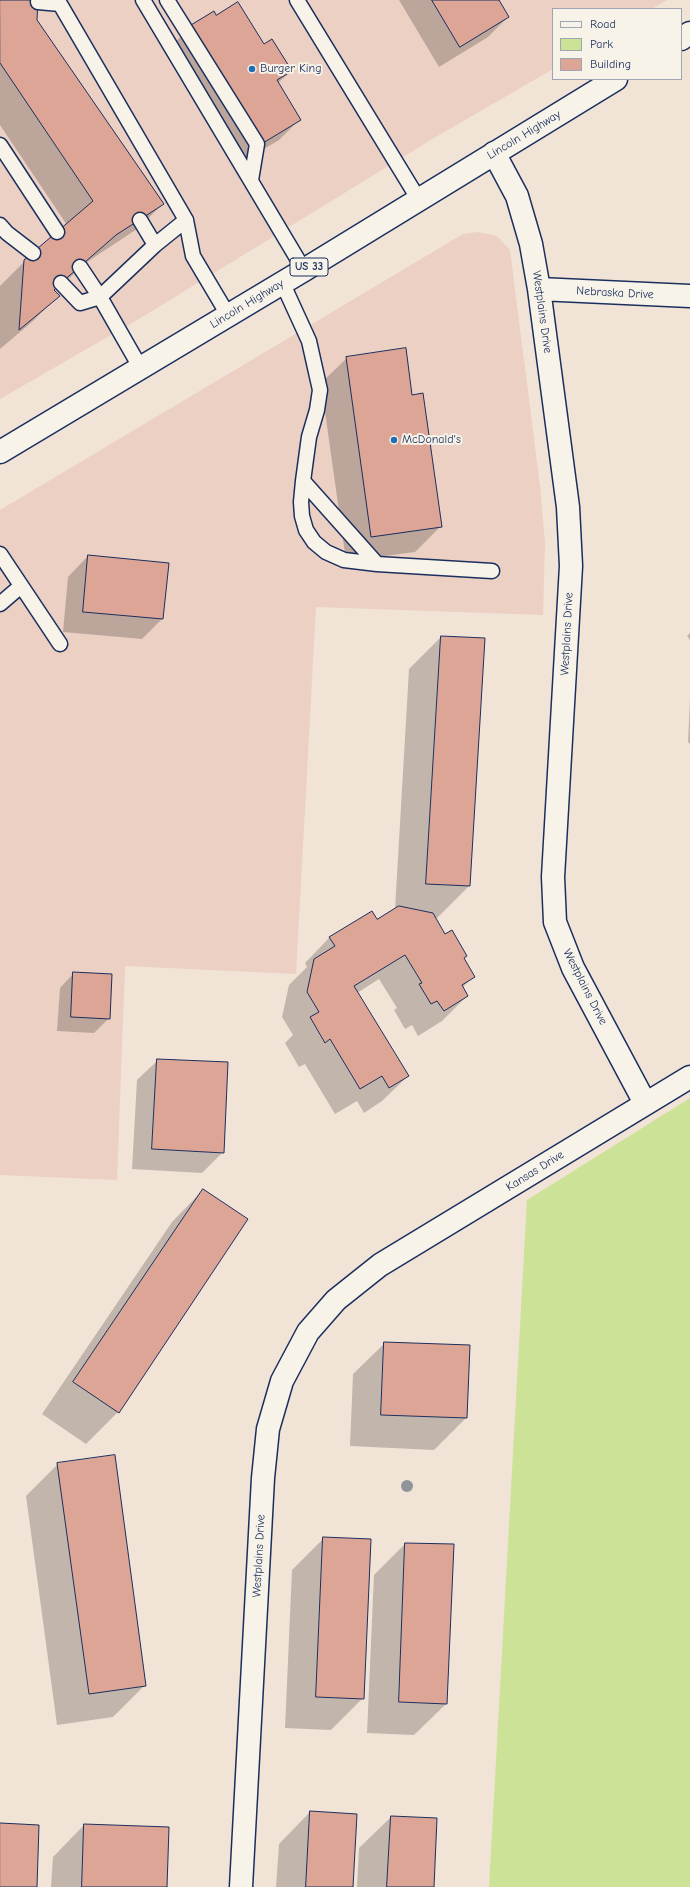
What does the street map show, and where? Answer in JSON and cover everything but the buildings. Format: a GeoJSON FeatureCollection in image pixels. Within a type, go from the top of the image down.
{"type":"FeatureCollection","features":[{"type":"Feature","properties":{"kind":"main road","name":"Lincoln Highway"},"geometry":{"type":"LineString","coordinates":[[0,452],[304,270],[614,80]]}},
{"type":"Feature","properties":{"kind":"main road","name":"Westplains Drive"},"geometry":{"type":"LineString","coordinates":[[494,154],[516,196],[531,244],[539,289],[568,507],[571,566],[553,877],[555,922],[573,968],[645,1103]]}},
{"type":"Feature","properties":{"kind":"main road","name":"Nebraska Drive"},"geometry":{"type":"LineString","coordinates":[[539,289],[690,296]]}},
{"type":"Feature","properties":{"kind":"main road","name":"Kansas Drive"},"geometry":{"type":"LineString","coordinates":[[380,1265],[690,1076]]}},
{"type":"Feature","properties":{"kind":"main road","name":"Westplains Drive"},"geometry":{"type":"LineString","coordinates":[[241,1887],[263,1478],[268,1429],[282,1381],[308,1332],[336,1300],[380,1265]]}},
{"type":"Feature","properties":{"kind":"lane"},"geometry":{"type":"LineString","coordinates":[[143,0],[304,270]]}},
{"type":"Feature","properties":{"kind":"lane"},"geometry":{"type":"LineString","coordinates":[[167,0],[257,144],[251,180]]}},
{"type":"Feature","properties":{"kind":"lane"},"geometry":{"type":"LineString","coordinates":[[297,0],[419,200]]}},
{"type":"Feature","properties":{"kind":"lane"},"geometry":{"type":"LineString","coordinates":[[38,2],[60,4],[186,220],[193,256],[228,315]]}},
{"type":"Feature","properties":{"kind":"lane"},"geometry":{"type":"LineString","coordinates":[[0,145],[57,232]]}},
{"type":"Feature","properties":{"kind":"lane"},"geometry":{"type":"LineString","coordinates":[[140,220],[155,245]]}},
{"type":"Feature","properties":{"kind":"lane"},"geometry":{"type":"LineString","coordinates":[[61,283],[80,303],[100,297],[155,245],[186,220]]}},
{"type":"Feature","properties":{"kind":"lane"},"geometry":{"type":"LineString","coordinates":[[0,225],[7,233],[33,253]]}},
{"type":"Feature","properties":{"kind":"lane"},"geometry":{"type":"LineString","coordinates":[[80,267],[100,297],[140,367]]}},
{"type":"Feature","properties":{"kind":"lane"},"geometry":{"type":"LineString","coordinates":[[282,282],[310,341],[320,390],[309,437],[303,481],[302,516],[306,530],[314,542],[326,552],[344,560],[377,564],[492,571]]}},
{"type":"Feature","properties":{"kind":"lane"},"geometry":{"type":"LineString","coordinates":[[303,481],[377,564]]}},
{"type":"Feature","properties":{"kind":"lane"},"geometry":{"type":"LineString","coordinates":[[0,554],[60,644]]}},
{"type":"Feature","properties":{"kind":"lane"},"geometry":{"type":"LineString","coordinates":[[0,604],[21,586]]}},
{"type":"Feature","properties":{"kind":"shaded area"},"geometry":{"type":"Polygon","coordinates":[[[0,0],[667,0],[654,8],[552,8],[552,70],[434,138],[144,316],[0,399],[0,0]]]}},
{"type":"Feature","properties":{"kind":"shaded area"},"geometry":{"type":"Polygon","coordinates":[[[478,232],[497,236],[510,250],[540,486],[545,542],[543,615],[316,607],[296,974],[125,966],[117,1180],[0,1175],[0,510],[463,234],[478,232]]]}},
{"type":"Feature","properties":{"kind":"green space"},"geometry":{"type":"Polygon","coordinates":[[[690,1098],[690,1887],[489,1887],[527,1200],[690,1098]]]}},
{"type":"Feature","properties":{"kind":"place","name":"Burger King"},"geometry":{"type":"Point","coordinates":[252,69]}},
{"type":"Feature","properties":{"kind":"place","name":"McDonald's"},"geometry":{"type":"Point","coordinates":[394,440]}}]}
